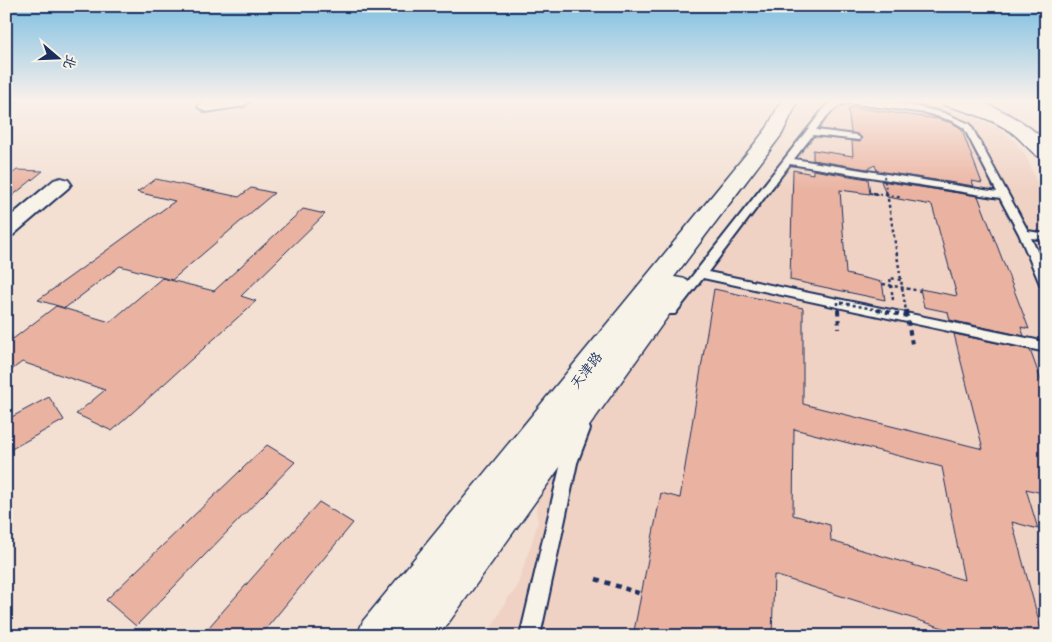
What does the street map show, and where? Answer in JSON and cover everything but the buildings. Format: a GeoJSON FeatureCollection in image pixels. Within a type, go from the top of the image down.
{"type":"FeatureCollection","features":[{"type":"Feature","properties":{"kind":"main road","name":"天津路"},"geometry":{"type":"LineString","coordinates":[[378,636],[774,131]]}},
{"type":"Feature","properties":{"kind":"main road"},"geometry":{"type":"LineString","coordinates":[[413,636],[791,131]]}},
{"type":"Feature","properties":{"kind":"main road"},"geometry":{"type":"LineString","coordinates":[[1023,131],[1037,142],[1046,154]]}},
{"type":"Feature","properties":{"kind":"street"},"geometry":{"type":"LineString","coordinates":[[6,231],[60,184]]}},
{"type":"Feature","properties":{"kind":"lane"},"geometry":{"type":"LineString","coordinates":[[970,131],[1026,238],[1046,284]]}},
{"type":"Feature","properties":{"kind":"lane"},"geometry":{"type":"LineString","coordinates":[[530,636],[569,463],[584,427],[602,396],[810,132],[856,138]]}},
{"type":"Feature","properties":{"kind":"lane"},"geometry":{"type":"LineString","coordinates":[[787,161],[1004,196]]}},
{"type":"Feature","properties":{"kind":"lane"},"geometry":{"type":"LineString","coordinates":[[1026,238],[1046,238]]}},
{"type":"Feature","properties":{"kind":"lane"},"geometry":{"type":"LineString","coordinates":[[1026,238],[1046,246]]}},
{"type":"Feature","properties":{"kind":"lane"},"geometry":{"type":"LineString","coordinates":[[700,274],[1046,347]]}},
{"type":"Feature","properties":{"kind":"path"},"geometry":{"type":"LineString","coordinates":[[884,176],[903,288],[902,316]]}},
{"type":"Feature","properties":{"kind":"path"},"geometry":{"type":"LineString","coordinates":[[870,192],[900,197]]}},
{"type":"Feature","properties":{"kind":"path"},"geometry":{"type":"LineString","coordinates":[[901,280],[890,278],[912,344]]}},
{"type":"Feature","properties":{"kind":"path"},"geometry":{"type":"LineString","coordinates":[[883,284],[920,291]]}},
{"type":"Feature","properties":{"kind":"path"},"geometry":{"type":"LineString","coordinates":[[839,328],[838,302],[902,316]]}},
{"type":"Feature","properties":{"kind":"path"},"geometry":{"type":"LineString","coordinates":[[596,579],[641,594]]}},
{"type":"Feature","properties":{"kind":"shaded area"},"geometry":{"type":"Polygon","coordinates":[[[806,131],[1002,131],[1025,154],[1046,203],[1046,636],[487,636],[507,599],[516,589],[532,541],[538,522],[536,511],[540,471],[806,131]]]}}]}
